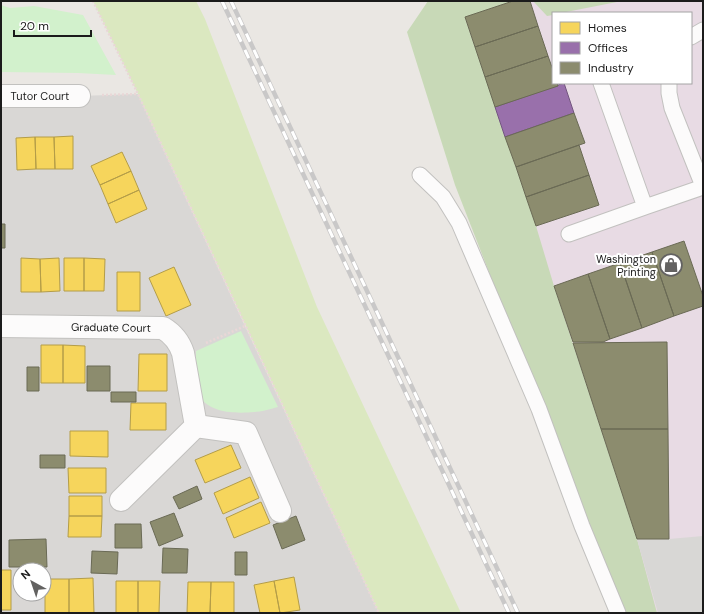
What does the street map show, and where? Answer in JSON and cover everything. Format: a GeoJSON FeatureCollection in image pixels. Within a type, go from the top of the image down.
{"type":"FeatureCollection","features":[{"type":"Feature","properties":{"kind":"street","name":"Tutor Court"},"geometry":{"type":"LineString","coordinates":[[1,96],[79,96]]}},
{"type":"Feature","properties":{"kind":"street","name":"Graduate Court"},"geometry":{"type":"LineString","coordinates":[[1,326],[163,328],[176,338],[183,353],[196,426]]}},
{"type":"Feature","properties":{"kind":"street"},"geometry":{"type":"LineString","coordinates":[[120,500],[196,426],[246,433],[280,511]]}},
{"type":"Feature","properties":{"kind":"lane"},"geometry":{"type":"LineString","coordinates":[[692,36],[703,30]]}},
{"type":"Feature","properties":{"kind":"lane"},"geometry":{"type":"LineString","coordinates":[[601,84],[645,207]]}},
{"type":"Feature","properties":{"kind":"lane"},"geometry":{"type":"LineString","coordinates":[[569,234],[703,187],[672,108],[669,84]]}},
{"type":"Feature","properties":{"kind":"lane"},"geometry":{"type":"LineString","coordinates":[[420,175],[443,196],[459,223],[539,409],[582,526],[618,613]]}},
{"type":"Feature","properties":{"kind":"path"},"geometry":{"type":"LineString","coordinates":[[93,1],[138,94],[379,613]]}},
{"type":"Feature","properties":{"kind":"path"},"geometry":{"type":"LineString","coordinates":[[79,96],[138,94]]}},
{"type":"Feature","properties":{"kind":"path"},"geometry":{"type":"LineString","coordinates":[[183,353],[245,326]]}},
{"type":"Feature","properties":{"kind":"shaded area"},"geometry":{"type":"Polygon","coordinates":[[[447,1],[703,1],[703,613],[649,613],[447,1]]]}},
{"type":"Feature","properties":{"kind":"shaded area"},"geometry":{"type":"Polygon","coordinates":[[[138,94],[379,613],[1,613],[1,96],[138,94]]]}},
{"type":"Feature","properties":{"kind":"shaded area"},"geometry":{"type":"Polygon","coordinates":[[[703,536],[703,613],[658,613],[637,539],[669,539],[703,536]]]}},
{"type":"Feature","properties":{"kind":"green space"},"geometry":{"type":"Polygon","coordinates":[[[93,1],[196,1],[205,19],[317,307],[461,613],[379,613],[138,94],[93,1]]]}},
{"type":"Feature","properties":{"kind":"green space"},"geometry":{"type":"Polygon","coordinates":[[[428,1],[513,1],[465,18],[536,226],[554,286],[637,539],[657,613],[622,613],[455,185],[407,32],[428,1]]]}},
{"type":"Feature","properties":{"kind":"green space"},"geometry":{"type":"Polygon","coordinates":[[[533,1],[622,1],[566,12],[552,12],[552,15],[547,16],[533,1]]]}},
{"type":"Feature","properties":{"kind":"green space"},"geometry":{"type":"Polygon","coordinates":[[[1,5],[10,8],[34,6],[83,15],[116,75],[1,72],[1,5]]]}},
{"type":"Feature","properties":{"kind":"green space"},"geometry":{"type":"Polygon","coordinates":[[[241,331],[278,407],[257,412],[228,412],[205,403],[200,396],[196,379],[196,351],[241,331]]]}},
{"type":"Feature","properties":{"kind":"building: Homes"},"geometry":{"type":"Polygon","coordinates":[[[73,136],[73,169],[55,169],[54,137],[73,136]]]}},
{"type":"Feature","properties":{"kind":"building: Homes"},"geometry":{"type":"Polygon","coordinates":[[[35,137],[36,169],[17,170],[16,138],[35,137]]]}},
{"type":"Feature","properties":{"kind":"building: Homes"},"geometry":{"type":"Polygon","coordinates":[[[35,137],[54,137],[55,169],[36,169],[35,137]]]}},
{"type":"Feature","properties":{"kind":"building: Homes"},"geometry":{"type":"Polygon","coordinates":[[[122,152],[131,171],[100,185],[91,166],[122,152]]]}},
{"type":"Feature","properties":{"kind":"building: Homes"},"geometry":{"type":"Polygon","coordinates":[[[131,171],[139,190],[108,204],[100,185],[131,171]]]}},
{"type":"Feature","properties":{"kind":"building: Homes"},"geometry":{"type":"Polygon","coordinates":[[[139,190],[147,209],[116,223],[108,204],[139,190]]]}},
{"type":"Feature","properties":{"kind":"building: Homes"},"geometry":{"type":"Polygon","coordinates":[[[21,258],[40,259],[41,292],[21,292],[21,258]]]}},
{"type":"Feature","properties":{"kind":"building: Homes"},"geometry":{"type":"Polygon","coordinates":[[[59,258],[60,291],[41,292],[40,259],[59,258]]]}},
{"type":"Feature","properties":{"kind":"building: Homes"},"geometry":{"type":"Polygon","coordinates":[[[64,258],[84,258],[84,291],[64,291],[64,258]]]}},
{"type":"Feature","properties":{"kind":"building: Homes"},"geometry":{"type":"Polygon","coordinates":[[[84,258],[105,259],[104,291],[84,291],[84,258]]]}},
{"type":"Feature","properties":{"kind":"building: Homes"},"geometry":{"type":"Polygon","coordinates":[[[174,267],[191,305],[166,316],[149,278],[174,267]]]}},
{"type":"Feature","properties":{"kind":"building: Homes"},"geometry":{"type":"Polygon","coordinates":[[[117,272],[140,272],[140,311],[117,311],[117,272]]]}},
{"type":"Feature","properties":{"kind":"building: Homes"},"geometry":{"type":"Polygon","coordinates":[[[41,345],[63,345],[63,383],[41,383],[41,345]]]}},
{"type":"Feature","properties":{"kind":"building: Homes"},"geometry":{"type":"Polygon","coordinates":[[[63,345],[85,346],[85,383],[63,383],[63,345]]]}},
{"type":"Feature","properties":{"kind":"building: Homes"},"geometry":{"type":"Polygon","coordinates":[[[139,354],[167,354],[167,391],[138,391],[139,354]]]}},
{"type":"Feature","properties":{"kind":"building: Homes"},"geometry":{"type":"Polygon","coordinates":[[[131,403],[166,403],[166,430],[130,430],[131,403]]]}},
{"type":"Feature","properties":{"kind":"building: Homes"},"geometry":{"type":"Polygon","coordinates":[[[70,431],[108,431],[108,457],[70,456],[70,431]]]}},
{"type":"Feature","properties":{"kind":"building: Homes"},"geometry":{"type":"Polygon","coordinates":[[[231,445],[241,468],[205,483],[195,460],[231,445]]]}},
{"type":"Feature","properties":{"kind":"building: Homes"},"geometry":{"type":"Polygon","coordinates":[[[68,468],[106,468],[106,493],[69,493],[68,468]]]}},
{"type":"Feature","properties":{"kind":"building: Homes"},"geometry":{"type":"Polygon","coordinates":[[[250,477],[259,498],[223,514],[214,493],[250,477]]]}},
{"type":"Feature","properties":{"kind":"building: Homes"},"geometry":{"type":"Polygon","coordinates":[[[69,496],[102,496],[102,516],[69,516],[69,496]]]}},
{"type":"Feature","properties":{"kind":"building: Homes"},"geometry":{"type":"Polygon","coordinates":[[[261,502],[270,523],[234,538],[226,518],[261,502]]]}},
{"type":"Feature","properties":{"kind":"building: Homes"},"geometry":{"type":"Polygon","coordinates":[[[69,516],[102,516],[101,537],[68,537],[69,516]]]}},
{"type":"Feature","properties":{"kind":"building: Homes"},"geometry":{"type":"Polygon","coordinates":[[[1,570],[11,570],[11,610],[1,610],[1,570]]]}},
{"type":"Feature","properties":{"kind":"building: Homes"},"geometry":{"type":"Polygon","coordinates":[[[294,577],[300,610],[280,613],[274,581],[294,577]]]}},
{"type":"Feature","properties":{"kind":"building: Homes"},"geometry":{"type":"Polygon","coordinates":[[[93,578],[94,613],[69,613],[69,579],[93,578]]]}},
{"type":"Feature","properties":{"kind":"building: Homes"},"geometry":{"type":"Polygon","coordinates":[[[52,579],[69,579],[69,613],[45,613],[45,602],[52,602],[52,579]]]}},
{"type":"Feature","properties":{"kind":"building: Homes"},"geometry":{"type":"Polygon","coordinates":[[[116,581],[138,581],[138,613],[116,613],[116,581]]]}},
{"type":"Feature","properties":{"kind":"building: Homes"},"geometry":{"type":"Polygon","coordinates":[[[138,581],[160,581],[159,613],[138,613],[138,581]]]}},
{"type":"Feature","properties":{"kind":"building: Homes"},"geometry":{"type":"Polygon","coordinates":[[[274,581],[280,613],[260,613],[254,585],[274,581]]]}},
{"type":"Feature","properties":{"kind":"building: Homes"},"geometry":{"type":"Polygon","coordinates":[[[188,582],[211,582],[210,613],[187,613],[188,582]]]}},
{"type":"Feature","properties":{"kind":"building: Homes"},"geometry":{"type":"Polygon","coordinates":[[[211,582],[234,582],[234,613],[210,613],[211,582]]]}},
{"type":"Feature","properties":{"kind":"building: Offices"},"geometry":{"type":"Polygon","coordinates":[[[564,84],[574,113],[505,137],[495,107],[564,84]]]}},
{"type":"Feature","properties":{"kind":"building: Industry"},"geometry":{"type":"Polygon","coordinates":[[[513,1],[530,1],[538,26],[475,47],[465,17],[513,1]]]}},
{"type":"Feature","properties":{"kind":"building: Industry"},"geometry":{"type":"Polygon","coordinates":[[[538,26],[548,56],[485,77],[475,47],[538,26]]]}},
{"type":"Feature","properties":{"kind":"building: Industry"},"geometry":{"type":"Polygon","coordinates":[[[548,56],[552,67],[552,84],[557,84],[558,86],[495,107],[485,77],[548,56]]]}},
{"type":"Feature","properties":{"kind":"building: Industry"},"geometry":{"type":"Polygon","coordinates":[[[574,113],[585,143],[516,167],[505,137],[574,113]]]}},
{"type":"Feature","properties":{"kind":"building: Industry"},"geometry":{"type":"Polygon","coordinates":[[[579,145],[589,175],[526,197],[516,167],[579,145]]]}},
{"type":"Feature","properties":{"kind":"building: Industry"},"geometry":{"type":"Polygon","coordinates":[[[589,175],[599,205],[536,226],[526,197],[589,175]]]}},
{"type":"Feature","properties":{"kind":"building: Industry"},"geometry":{"type":"Polygon","coordinates":[[[1,224],[5,224],[5,248],[1,248],[1,224]]]}},
{"type":"Feature","properties":{"kind":"building: Industry"},"geometry":{"type":"Polygon","coordinates":[[[684,241],[703,296],[703,306],[674,316],[652,252],[684,241]]]}},
{"type":"Feature","properties":{"kind":"building: Industry"},"geometry":{"type":"Polygon","coordinates":[[[652,252],[674,316],[642,328],[620,263],[652,252]]]}},
{"type":"Feature","properties":{"kind":"building: Industry"},"geometry":{"type":"Polygon","coordinates":[[[620,263],[642,328],[610,339],[588,274],[620,263]]]}},
{"type":"Feature","properties":{"kind":"building: Industry"},"geometry":{"type":"Polygon","coordinates":[[[588,274],[610,339],[603,342],[573,342],[554,286],[588,274]]]}},
{"type":"Feature","properties":{"kind":"building: Industry"},"geometry":{"type":"Polygon","coordinates":[[[667,342],[668,429],[601,429],[573,343],[667,342]]]}},
{"type":"Feature","properties":{"kind":"building: Industry"},"geometry":{"type":"Polygon","coordinates":[[[87,366],[110,366],[110,391],[87,391],[87,366]]]}},
{"type":"Feature","properties":{"kind":"building: Industry"},"geometry":{"type":"Polygon","coordinates":[[[27,367],[39,367],[39,391],[27,391],[27,367]]]}},
{"type":"Feature","properties":{"kind":"building: Industry"},"geometry":{"type":"Polygon","coordinates":[[[111,392],[136,392],[136,402],[111,402],[111,392]]]}},
{"type":"Feature","properties":{"kind":"building: Industry"},"geometry":{"type":"Polygon","coordinates":[[[601,429],[668,429],[669,539],[637,539],[601,429]]]}},
{"type":"Feature","properties":{"kind":"building: Industry"},"geometry":{"type":"Polygon","coordinates":[[[40,455],[65,455],[65,468],[40,468],[40,455]]]}},
{"type":"Feature","properties":{"kind":"building: Industry"},"geometry":{"type":"Polygon","coordinates":[[[197,486],[202,499],[179,509],[173,497],[197,486]]]}},
{"type":"Feature","properties":{"kind":"building: Industry"},"geometry":{"type":"Polygon","coordinates":[[[174,513],[183,536],[159,546],[150,522],[174,513]]]}},
{"type":"Feature","properties":{"kind":"building: Industry"},"geometry":{"type":"Polygon","coordinates":[[[296,516],[305,540],[282,549],[273,525],[296,516]]]}},
{"type":"Feature","properties":{"kind":"building: Industry"},"geometry":{"type":"Polygon","coordinates":[[[115,524],[141,524],[142,548],[115,548],[115,524]]]}},
{"type":"Feature","properties":{"kind":"building: Industry"},"geometry":{"type":"Polygon","coordinates":[[[46,539],[47,562],[12,562],[12,567],[9,567],[9,540],[46,539]]]}},
{"type":"Feature","properties":{"kind":"building: Industry"},"geometry":{"type":"Polygon","coordinates":[[[163,548],[188,549],[187,573],[162,573],[163,548]]]}},
{"type":"Feature","properties":{"kind":"building: Industry"},"geometry":{"type":"Polygon","coordinates":[[[92,551],[118,552],[117,574],[91,573],[92,551]]]}},
{"type":"Feature","properties":{"kind":"building: Industry"},"geometry":{"type":"Polygon","coordinates":[[[235,552],[247,552],[247,575],[235,575],[235,552]]]}},
{"type":"Feature","properties":{"kind":"railway"},"geometry":{"type":"LineString","coordinates":[[222,1],[509,613]]}},
{"type":"Feature","properties":{"kind":"railway"},"geometry":{"type":"LineString","coordinates":[[231,1],[518,613]]}},
{"type":"Feature","properties":{"kind":"place","name":"Washington Printing"},"geometry":{"type":"Point","coordinates":[671,265]}}]}
